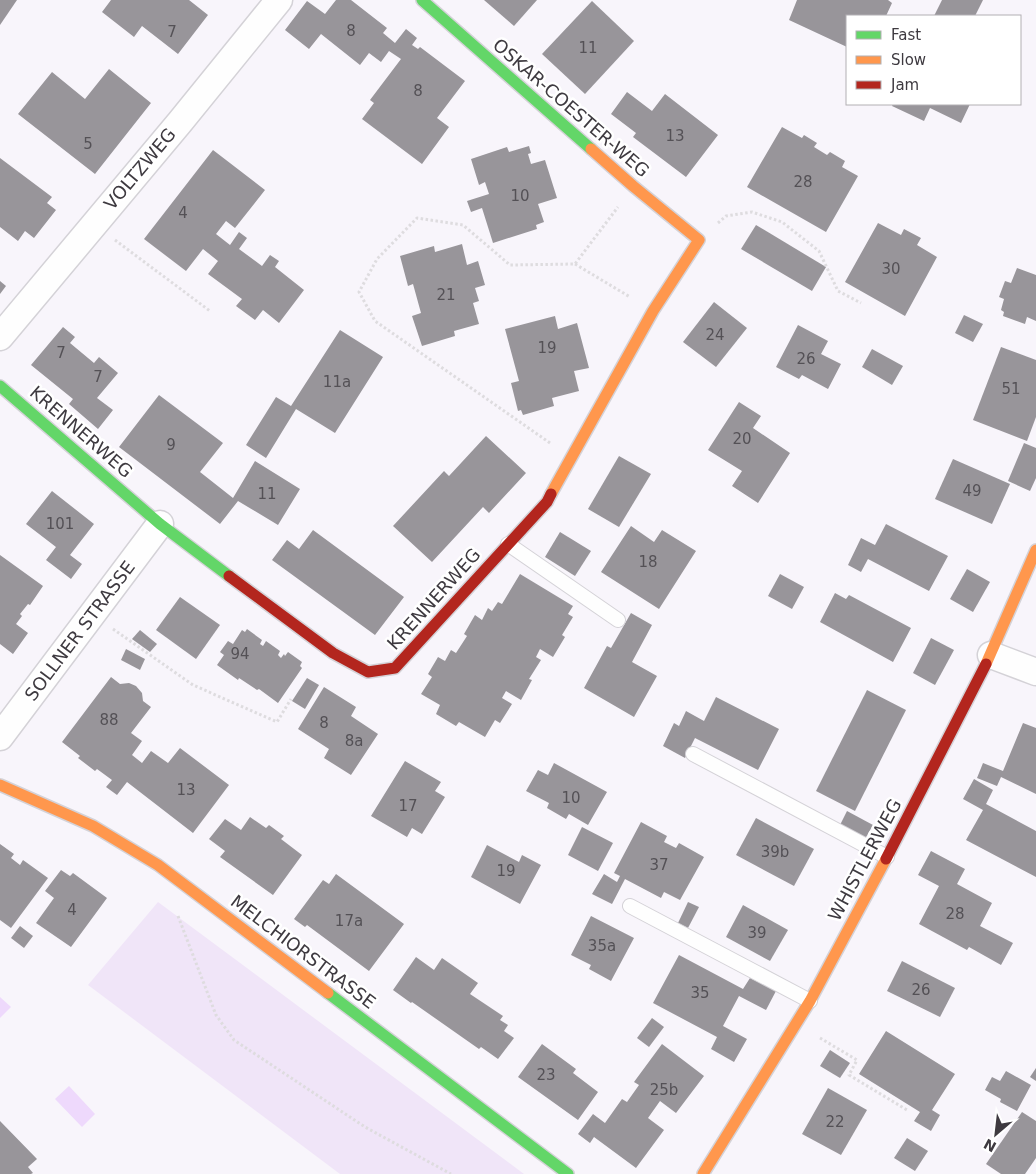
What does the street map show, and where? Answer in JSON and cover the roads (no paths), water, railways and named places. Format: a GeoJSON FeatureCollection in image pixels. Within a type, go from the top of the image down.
{"type":"FeatureCollection","features":[{"type":"Feature","properties":{"kind":"street","name":"VOLTZWEG"},"geometry":{"type":"LineString","coordinates":[[0,337],[180,122],[279,0]]}},
{"type":"Feature","properties":{"kind":"street","name":"OSKAR-COESTER-WEG"},"geometry":{"type":"LineString","coordinates":[[422,0],[633,186],[698,240]]}},
{"type":"Feature","properties":{"kind":"street","name":"KRENNERWEG"},"geometry":{"type":"LineString","coordinates":[[0,386],[160,524],[333,653],[368,672],[395,668],[547,502],[653,311],[698,240]]}},
{"type":"Feature","properties":{"kind":"street","name":"SOLLNER STRASSE"},"geometry":{"type":"LineString","coordinates":[[0,737],[160,524]]}},
{"type":"Feature","properties":{"kind":"street","name":"WHISTLERWEG"},"geometry":{"type":"LineString","coordinates":[[703,1174],[810,1001],[887,857],[991,655],[1036,550]]}},
{"type":"Feature","properties":{"kind":"street"},"geometry":{"type":"LineString","coordinates":[[991,655],[1036,672]]}},
{"type":"Feature","properties":{"kind":"street","name":"MELCHIORSTRASSE"},"geometry":{"type":"LineString","coordinates":[[0,785],[93,826],[158,865],[568,1174]]}},
{"type":"Feature","properties":{"kind":"lane"},"geometry":{"type":"LineString","coordinates":[[508,544],[618,620]]}},
{"type":"Feature","properties":{"kind":"lane"},"geometry":{"type":"LineString","coordinates":[[693,754],[887,857]]}},
{"type":"Feature","properties":{"kind":"lane"},"geometry":{"type":"LineString","coordinates":[[630,906],[810,1001]]}}]}
